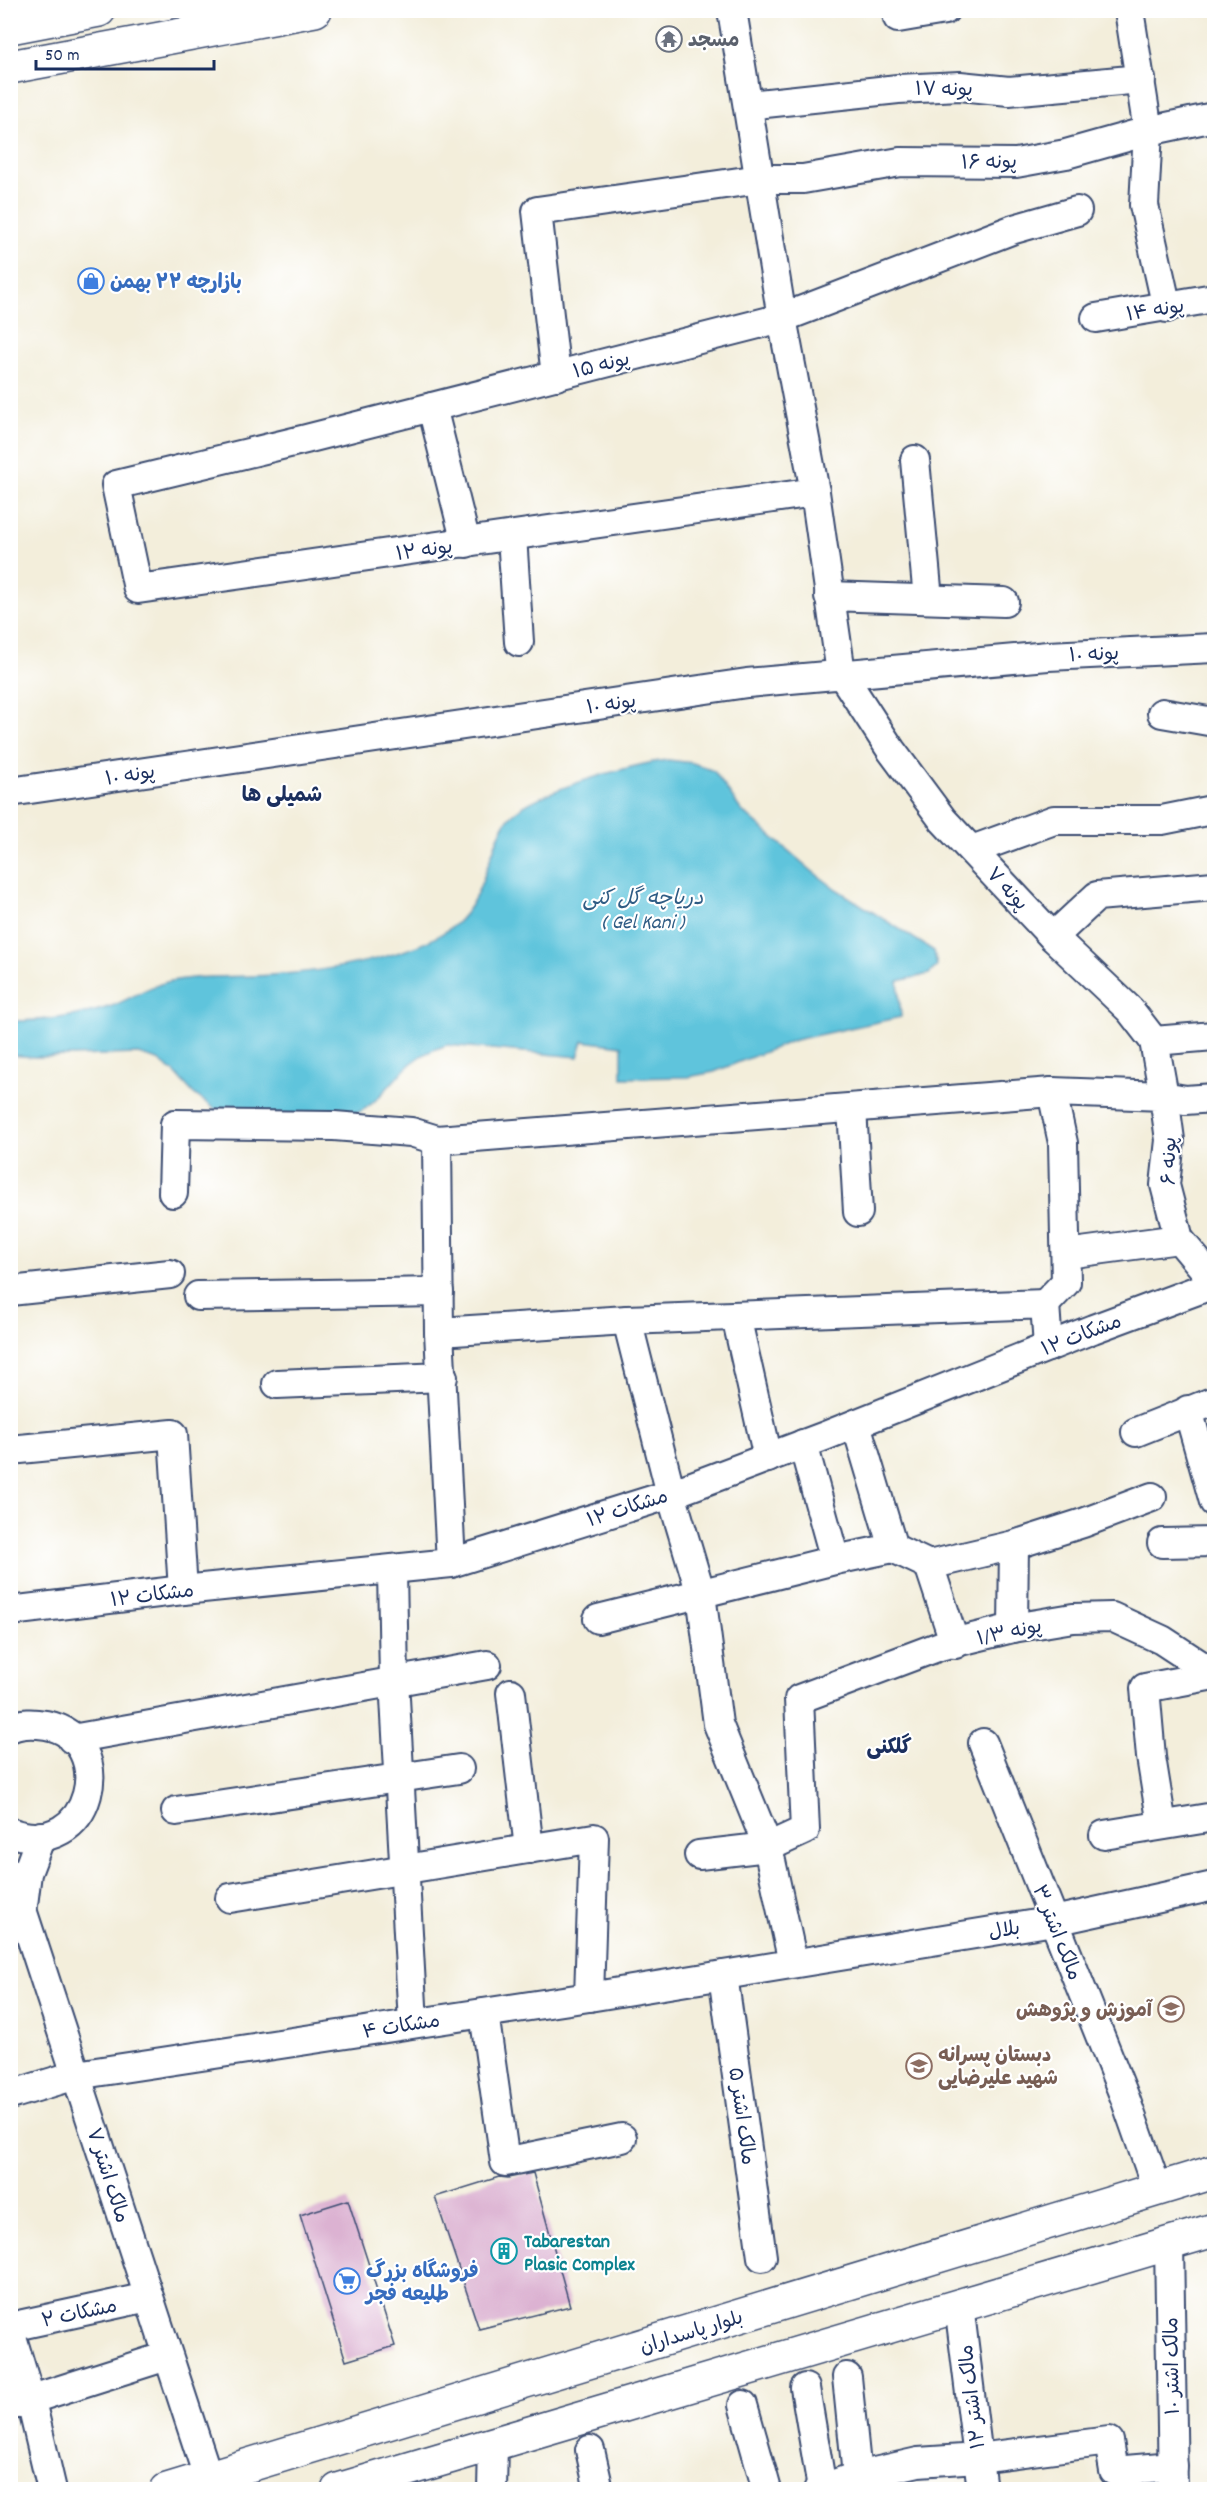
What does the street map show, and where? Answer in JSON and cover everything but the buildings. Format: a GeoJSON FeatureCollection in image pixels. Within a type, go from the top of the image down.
{"type":"FeatureCollection","features":[{"type":"Feature","properties":{"kind":"main road"},"geometry":{"type":"LineString","coordinates":[[11,27],[99,10]]}},
{"type":"Feature","properties":{"kind":"main road"},"geometry":{"type":"LineString","coordinates":[[10,67],[315,10]]}},
{"type":"Feature","properties":{"kind":"main road","name":"بلوار پاسداران"},"geometry":{"type":"LineString","coordinates":[[167,2490],[1215,2172]]}},
{"type":"Feature","properties":{"kind":"main road"},"geometry":{"type":"LineString","coordinates":[[338,2490],[1215,2230]]}},
{"type":"Feature","properties":{"kind":"street"},"geometry":{"type":"LineString","coordinates":[[732,10],[782,318],[815,492],[841,673]]}},
{"type":"Feature","properties":{"kind":"street"},"geometry":{"type":"LineString","coordinates":[[896,10],[898,18],[945,10]]}},
{"type":"Feature","properties":{"kind":"street"},"geometry":{"type":"LineString","coordinates":[[1129,10],[1148,131],[1144,205],[1167,308]]}},
{"type":"Feature","properties":{"kind":"street","name":"پونه ۱۷"},"geometry":{"type":"LineString","coordinates":[[748,105],[898,89],[960,86],[1009,91],[1141,80]]}},
{"type":"Feature","properties":{"kind":"street","name":"پونه ۱۶"},"geometry":{"type":"LineString","coordinates":[[556,376],[537,211],[760,179],[803,179],[900,162],[1016,163],[1076,152],[1148,131],[1215,117]]}},
{"type":"Feature","properties":{"kind":"street","name":"پونه ۱۵"},"geometry":{"type":"LineString","coordinates":[[116,485],[782,318],[1014,229],[1077,211]]}},
{"type":"Feature","properties":{"kind":"street","name":"پونه ۱۴"},"geometry":{"type":"LineString","coordinates":[[1096,318],[1167,308],[1215,298]]}},
{"type":"Feature","properties":{"kind":"street"},"geometry":{"type":"LineString","coordinates":[[432,407],[466,543]]}},
{"type":"Feature","properties":{"kind":"street"},"geometry":{"type":"LineString","coordinates":[[915,460],[928,599]]}},
{"type":"Feature","properties":{"kind":"street","name":"پونه ۱۲"},"geometry":{"type":"LineString","coordinates":[[116,485],[138,589],[815,492]]}},
{"type":"Feature","properties":{"kind":"street"},"geometry":{"type":"LineString","coordinates":[[512,536],[519,642]]}},
{"type":"Feature","properties":{"kind":"street"},"geometry":{"type":"LineString","coordinates":[[829,597],[1004,602]]}},
{"type":"Feature","properties":{"kind":"street","name":"پونه ۱۰"},"geometry":{"type":"LineString","coordinates":[[10,792],[747,683],[1048,656],[1215,648]]}},
{"type":"Feature","properties":{"kind":"street","name":"پونه ۷"},"geometry":{"type":"LineString","coordinates":[[841,673],[891,750],[936,812],[1053,937],[1130,1010],[1154,1041]]}},
{"type":"Feature","properties":{"kind":"street"},"geometry":{"type":"LineString","coordinates":[[1162,713],[1215,722]]}},
{"type":"Feature","properties":{"kind":"street"},"geometry":{"type":"LineString","coordinates":[[972,850],[1054,820],[1162,820],[1212,810]]}},
{"type":"Feature","properties":{"kind":"street"},"geometry":{"type":"LineString","coordinates":[[1053,937],[1097,896],[1215,886]]}},
{"type":"Feature","properties":{"kind":"street"},"geometry":{"type":"LineString","coordinates":[[1154,1041],[1215,1036]]}},
{"type":"Feature","properties":{"kind":"street","name":"پونه ۶"},"geometry":{"type":"LineString","coordinates":[[1154,1041],[1170,1140],[1165,1185],[1179,1239],[1215,1283]]}},
{"type":"Feature","properties":{"kind":"street"},"geometry":{"type":"LineString","coordinates":[[439,1332],[627,1320],[1045,1304],[1066,1282],[1063,1143],[1052,1092]]}},
{"type":"Feature","properties":{"kind":"street"},"geometry":{"type":"LineString","coordinates":[[173,1193],[175,1124],[334,1126],[411,1132],[438,1140],[1052,1092],[1164,1096],[1185,1100],[1215,1098]]}},
{"type":"Feature","properties":{"kind":"street"},"geometry":{"type":"LineString","coordinates":[[852,1108],[858,1212]]}},
{"type":"Feature","properties":{"kind":"street"},"geometry":{"type":"LineString","coordinates":[[438,1140],[439,1332],[451,1563]]}},
{"type":"Feature","properties":{"kind":"street"},"geometry":{"type":"LineString","coordinates":[[1066,1254],[1179,1239]]}},
{"type":"Feature","properties":{"kind":"street"},"geometry":{"type":"LineString","coordinates":[[10,1291],[170,1274]]}},
{"type":"Feature","properties":{"kind":"street","name":"مشکات ۱۲"},"geometry":{"type":"LineString","coordinates":[[10,1611],[183,1590],[451,1563],[670,1494],[856,1424],[1215,1283]]}},
{"type":"Feature","properties":{"kind":"street"},"geometry":{"type":"LineString","coordinates":[[198,1296],[439,1292]]}},
{"type":"Feature","properties":{"kind":"street"},"geometry":{"type":"LineString","coordinates":[[1045,1304],[1048,1347]]}},
{"type":"Feature","properties":{"kind":"street"},"geometry":{"type":"LineString","coordinates":[[736,1316],[768,1458]]}},
{"type":"Feature","properties":{"kind":"street"},"geometry":{"type":"LineString","coordinates":[[627,1320],[670,1494],[700,1594],[718,1724],[768,1847],[793,1964]]}},
{"type":"Feature","properties":{"kind":"street"},"geometry":{"type":"LineString","coordinates":[[278,1384],[442,1377]]}},
{"type":"Feature","properties":{"kind":"street"},"geometry":{"type":"LineString","coordinates":[[1136,1432],[1201,1405],[1215,1502]]}},
{"type":"Feature","properties":{"kind":"street"},"geometry":{"type":"LineString","coordinates":[[856,1424],[893,1548]]}},
{"type":"Feature","properties":{"kind":"street"},"geometry":{"type":"LineString","coordinates":[[10,1450],[173,1434],[183,1590]]}},
{"type":"Feature","properties":{"kind":"street"},"geometry":{"type":"LineString","coordinates":[[803,1444],[835,1560]]}},
{"type":"Feature","properties":{"kind":"street"},"geometry":{"type":"LineString","coordinates":[[598,1619],[835,1560],[893,1548],[929,1565],[1014,1545],[1083,1523],[1152,1497]]}},
{"type":"Feature","properties":{"kind":"street"},"geometry":{"type":"LineString","coordinates":[[1162,1543],[1215,1542]]}},
{"type":"Feature","properties":{"kind":"street"},"geometry":{"type":"LineString","coordinates":[[1013,1628],[1014,1545]]}},
{"type":"Feature","properties":{"kind":"street"},"geometry":{"type":"LineString","coordinates":[[929,1565],[955,1644]]}},
{"type":"Feature","properties":{"kind":"street"},"geometry":{"type":"LineString","coordinates":[[392,1570],[394,1680],[413,2023]]}},
{"type":"Feature","properties":{"kind":"street","name":"پونه ۱/۳"},"geometry":{"type":"LineString","coordinates":[[768,1847],[805,1830],[799,1699],[940,1647],[1013,1628],[1073,1618],[1112,1617],[1162,1640],[1215,1674]]}},
{"type":"Feature","properties":{"kind":"street"},"geometry":{"type":"LineString","coordinates":[[72,1739],[487,1665]]}},
{"type":"Feature","properties":{"kind":"street"},"geometry":{"type":"LineString","coordinates":[[1162,1825],[1151,1757],[1145,1688],[1215,1674]]}},
{"type":"Feature","properties":{"kind":"street"},"geometry":{"type":"LineString","coordinates":[[511,1693],[529,1849]]}},
{"type":"Feature","properties":{"kind":"street"},"geometry":{"type":"LineString","coordinates":[[10,1728],[33,1723],[51,1726],[72,1739],[81,1749],[89,1766],[90,1785],[86,1803],[75,1819],[59,1831],[41,1836],[22,1836],[10,1832]]}},
{"type":"Feature","properties":{"kind":"street","name":"مالک اشتر ۳"},"geometry":{"type":"LineString","coordinates":[[983,1743],[1125,2098],[1157,2189]]}},
{"type":"Feature","properties":{"kind":"street"},"geometry":{"type":"LineString","coordinates":[[176,1811],[459,1769]]}},
{"type":"Feature","properties":{"kind":"street"},"geometry":{"type":"LineString","coordinates":[[1104,1834],[1215,1816]]}},
{"type":"Feature","properties":{"kind":"street"},"geometry":{"type":"LineString","coordinates":[[23,1907],[27,1873],[41,1836]]}},
{"type":"Feature","properties":{"kind":"street"},"geometry":{"type":"LineString","coordinates":[[230,1899],[594,1838],[589,1997]]}},
{"type":"Feature","properties":{"kind":"street"},"geometry":{"type":"LineString","coordinates":[[699,1856],[768,1847]]}},
{"type":"Feature","properties":{"kind":"street","name":"مالک اشتر ۷"},"geometry":{"type":"LineString","coordinates":[[10,1873],[208,2477]]}},
{"type":"Feature","properties":{"kind":"street","name":"بلال"},"geometry":{"type":"LineString","coordinates":[[793,1964],[1054,1921],[1215,1886]]}},
{"type":"Feature","properties":{"kind":"street","name":"مشکات ۴"},"geometry":{"type":"LineString","coordinates":[[10,2095],[76,2075],[793,1964]]}},
{"type":"Feature","properties":{"kind":"street","name":"مالک اشتر ۵"},"geometry":{"type":"LineString","coordinates":[[723,1975],[762,2257]]}},
{"type":"Feature","properties":{"kind":"street"},"geometry":{"type":"LineString","coordinates":[[484,2013],[505,2162],[622,2138]]}},
{"type":"Feature","properties":{"kind":"street","name":"مالک اشتر ۱۰"},"geometry":{"type":"LineString","coordinates":[[1169,2243],[1173,2478]]}},
{"type":"Feature","properties":{"kind":"street","name":"مشکات ۲"},"geometry":{"type":"LineString","coordinates":[[10,2329],[148,2297]]}},
{"type":"Feature","properties":{"kind":"street","name":"مالک اشتر ۱۲"},"geometry":{"type":"LineString","coordinates":[[959,2305],[982,2490]]}},
{"type":"Feature","properties":{"kind":"street"},"geometry":{"type":"LineString","coordinates":[[10,2329],[21,2403],[52,2490]]}},
{"type":"Feature","properties":{"kind":"street"},"geometry":{"type":"LineString","coordinates":[[21,2403],[168,2356]]}},
{"type":"Feature","properties":{"kind":"street"},"geometry":{"type":"LineString","coordinates":[[847,2377],[857,2476]]}},
{"type":"Feature","properties":{"kind":"street"},"geometry":{"type":"LineString","coordinates":[[806,2388],[820,2489],[857,2476],[890,2480],[918,2463],[978,2458],[1109,2441],[1114,2471],[1173,2478]]}},
{"type":"Feature","properties":{"kind":"street"},"geometry":{"type":"LineString","coordinates":[[743,2405],[768,2490]]}},
{"type":"Feature","properties":{"kind":"street"},"geometry":{"type":"LineString","coordinates":[[492,2490],[493,2444]]}},
{"type":"Feature","properties":{"kind":"street"},"geometry":{"type":"LineString","coordinates":[[590,2450],[599,2490]]}},
{"type":"Feature","properties":{"kind":"water","name":"دریاچه گل کنی ( Gel Kani )"},"geometry":{"type":"Polygon","coordinates":[[[668,760],[693,763],[714,771],[741,810],[812,871],[836,889],[934,951],[937,966],[929,974],[898,981],[901,1017],[795,1040],[714,1072],[688,1077],[622,1078],[622,1046],[583,1041],[578,1057],[447,1045],[418,1058],[367,1107],[347,1117],[239,1113],[215,1109],[194,1094],[175,1073],[158,1060],[138,1054],[35,1057],[11,1055],[11,1021],[60,1018],[85,1013],[116,1004],[159,984],[180,980],[315,971],[391,955],[415,947],[453,926],[464,915],[479,890],[499,835],[506,822],[516,811],[533,801],[581,782],[631,767],[668,760]]]}},
{"type":"Feature","properties":{"kind":"place","name":"مسجد"},"geometry":{"type":"Point","coordinates":[669,39]}},
{"type":"Feature","properties":{"kind":"place","name":"بازارچه ۲۲ بهمن"},"geometry":{"type":"Point","coordinates":[91,281]}},
{"type":"Feature","properties":{"kind":"place","name":"آموزش و پژوهش"},"geometry":{"type":"Point","coordinates":[1171,2009]}},
{"type":"Feature","properties":{"kind":"place","name":"دبستان پسرانه شهید علیرضایی"},"geometry":{"type":"Point","coordinates":[919,2066]}},
{"type":"Feature","properties":{"kind":"place","name":"Tabarestan Plasic Complex"},"geometry":{"type":"Point","coordinates":[504,2251]}},
{"type":"Feature","properties":{"kind":"place","name":"فروشگاه بزرگ طلیعه فجر"},"geometry":{"type":"Point","coordinates":[347,2281]}},
{"type":"Feature","properties":{"kind":"district","name":"شمیلی ها"},"geometry":{"type":"Point","coordinates":[282,794]}},
{"type":"Feature","properties":{"kind":"district","name":"گلکنی"},"geometry":{"type":"Point","coordinates":[889,1746]}}]}
